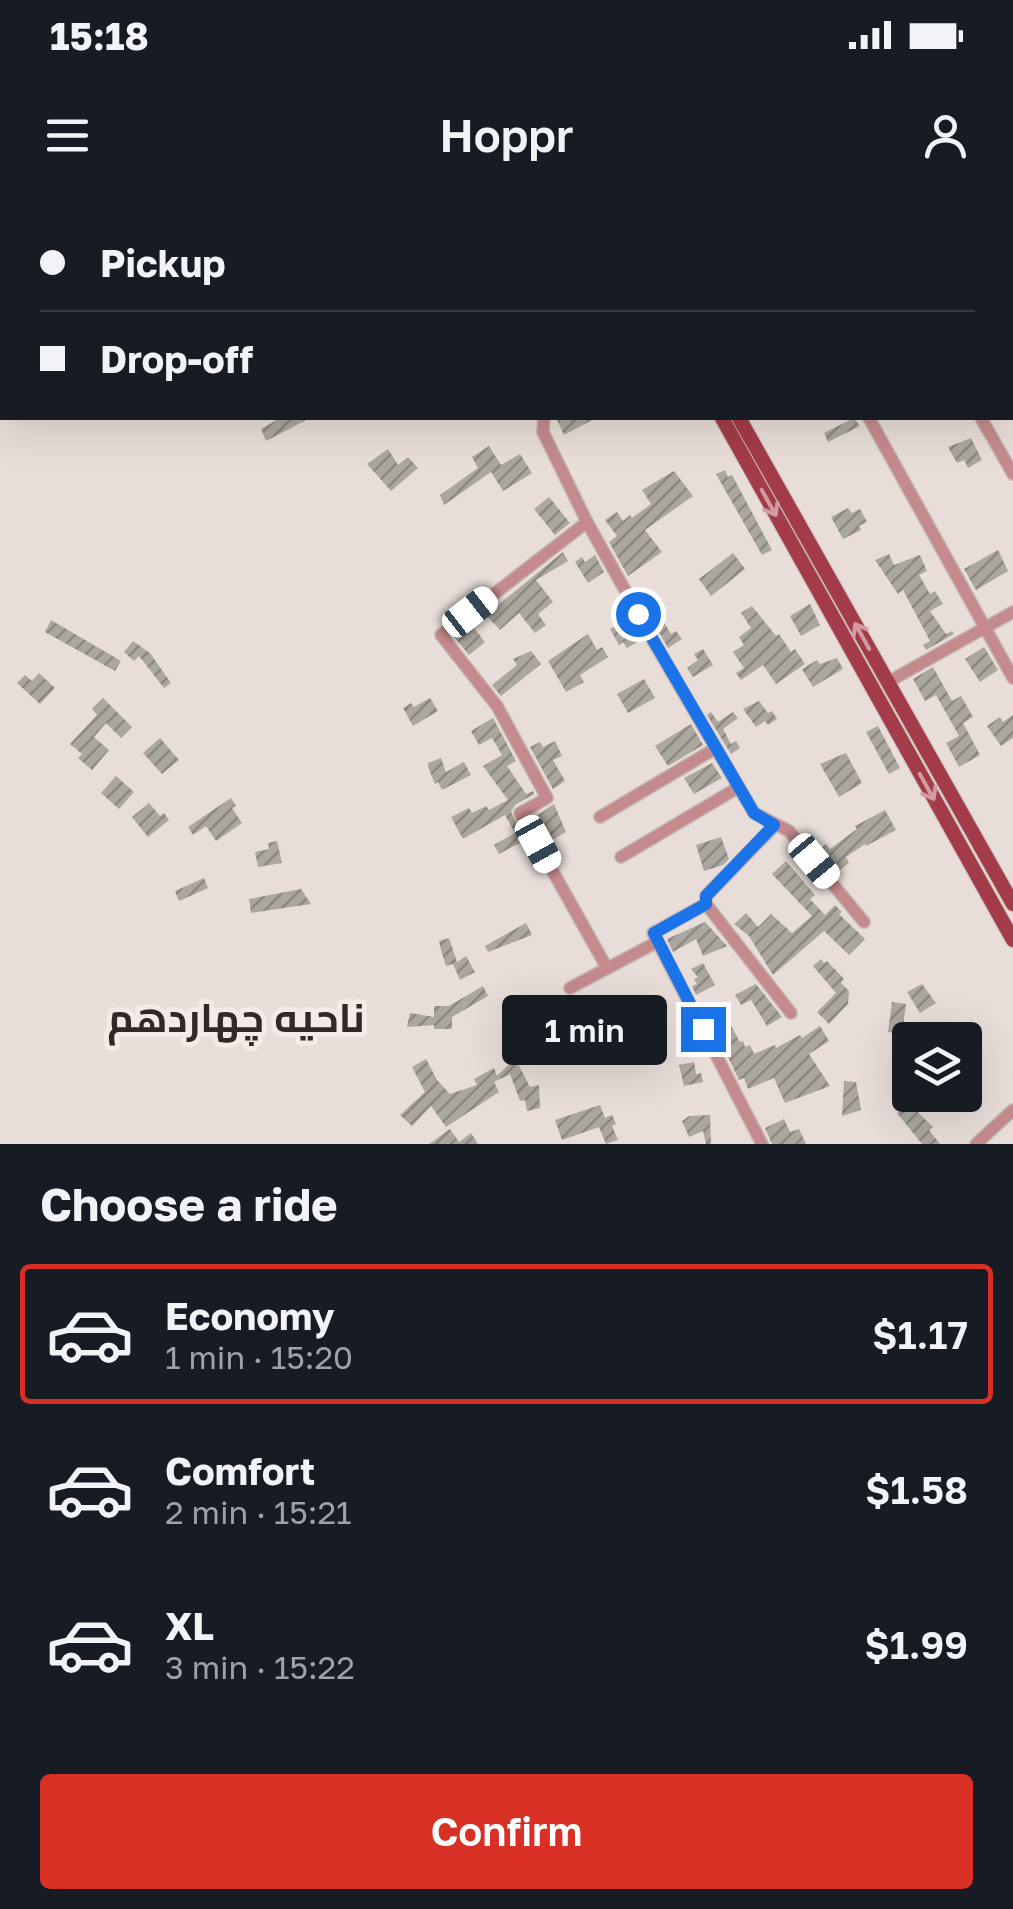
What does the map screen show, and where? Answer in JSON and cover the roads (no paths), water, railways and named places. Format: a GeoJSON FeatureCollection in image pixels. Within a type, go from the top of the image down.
{"type":"FeatureCollection","features":[{"type":"Feature","properties":{"kind":"main road"},"geometry":{"type":"LineString","coordinates":[[723,420],[1013,940]]}},
{"type":"Feature","properties":{"kind":"main road"},"geometry":{"type":"LineString","coordinates":[[740,420],[1013,904]]}},
{"type":"Feature","properties":{"kind":"street"},"geometry":{"type":"LineString","coordinates":[[544,420],[542,432],[587,522],[754,813],[788,831],[864,922]]}},
{"type":"Feature","properties":{"kind":"street"},"geometry":{"type":"LineString","coordinates":[[870,420],[1013,678]]}},
{"type":"Feature","properties":{"kind":"street"},"geometry":{"type":"LineString","coordinates":[[983,420],[1013,474]]}},
{"type":"Feature","properties":{"kind":"street"},"geometry":{"type":"LineString","coordinates":[[587,522],[441,635],[497,706],[548,798],[520,813],[608,968]]}},
{"type":"Feature","properties":{"kind":"street"},"geometry":{"type":"LineString","coordinates":[[888,682],[1013,612]]}},
{"type":"Feature","properties":{"kind":"street"},"geometry":{"type":"LineString","coordinates":[[600,818],[716,748]]}},
{"type":"Feature","properties":{"kind":"street"},"geometry":{"type":"LineString","coordinates":[[622,858],[739,787]]}},
{"type":"Feature","properties":{"kind":"street"},"geometry":{"type":"LineString","coordinates":[[774,825],[706,896],[706,904],[792,1013]]}},
{"type":"Feature","properties":{"kind":"street"},"geometry":{"type":"LineString","coordinates":[[706,904],[654,933],[656,942],[762,1144]]}},
{"type":"Feature","properties":{"kind":"street"},"geometry":{"type":"LineString","coordinates":[[570,988],[656,942]]}},
{"type":"Feature","properties":{"kind":"street"},"geometry":{"type":"LineString","coordinates":[[976,1144],[1013,1110]]}},
{"type":"Feature","properties":{"kind":"district","name":"ناحیه چهاردهم"},"geometry":{"type":"Point","coordinates":[236,1017]}}]}
